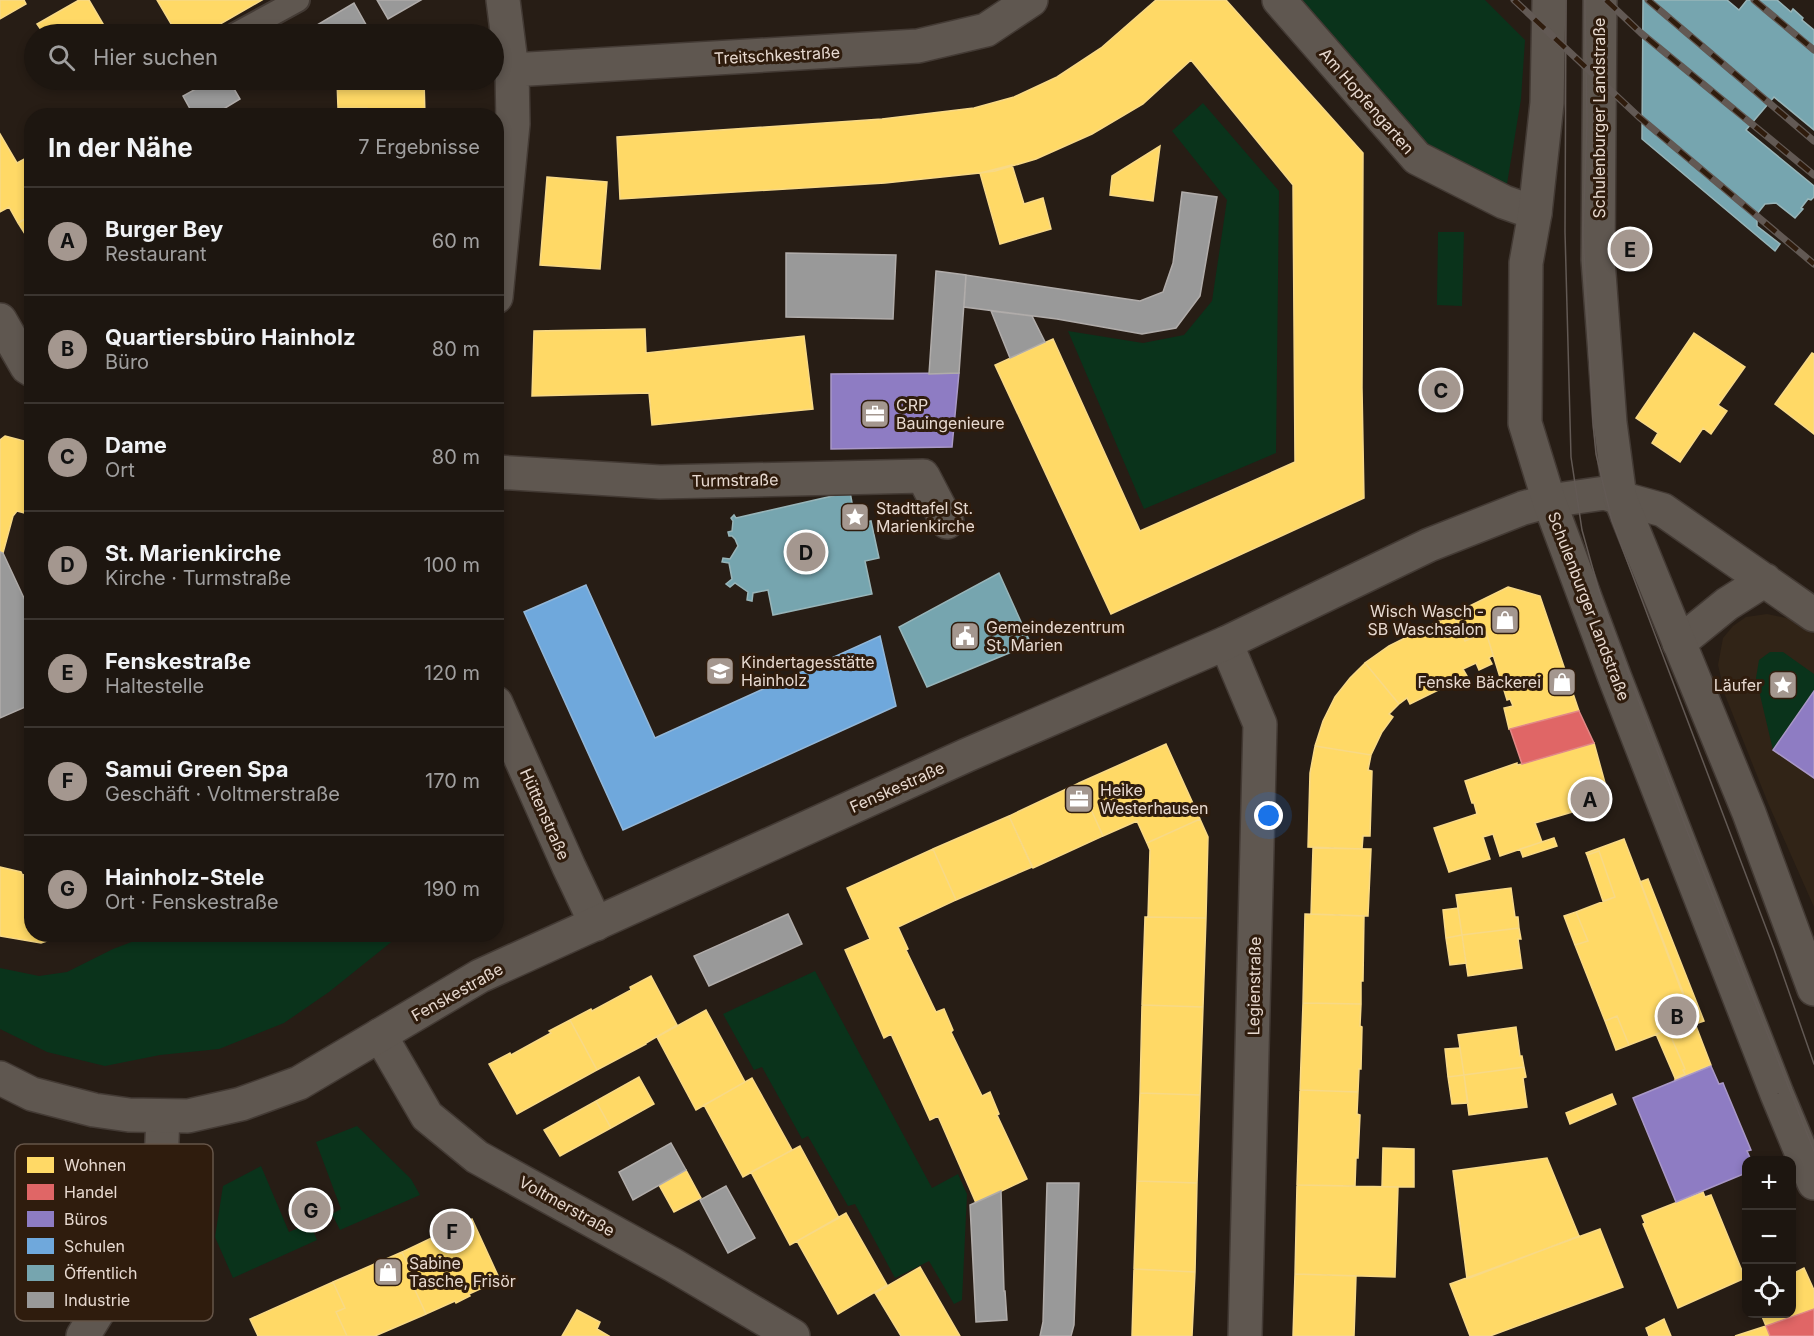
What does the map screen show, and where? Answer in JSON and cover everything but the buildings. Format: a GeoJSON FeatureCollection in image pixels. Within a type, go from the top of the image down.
{"type":"FeatureCollection","features":[{"type":"Feature","properties":{"kind":"street"},"geometry":{"type":"LineString","coordinates":[[503,0],[512,70],[513,124],[504,216]]}},
{"type":"Feature","properties":{"kind":"street","name":"Treitschkestraße"},"geometry":{"type":"LineString","coordinates":[[512,70],[918,46],[986,30],[1031,0]]}},
{"type":"Feature","properties":{"kind":"street","name":"Am Hopfengarten"},"geometry":{"type":"LineString","coordinates":[[1279,0],[1417,158],[1504,202],[1535,213]]}},
{"type":"Feature","properties":{"kind":"street","name":"Schulenburger Landstraße"},"geometry":{"type":"LineString","coordinates":[[1549,0],[1547,103],[1535,213],[1526,263],[1525,423],[1549,501],[1615,678],[1814,1183]]}},
{"type":"Feature","properties":{"kind":"street","name":"Schulenburger Landstraße"},"geometry":{"type":"LineString","coordinates":[[1600,0],[1598,260],[1610,423],[1620,498],[1749,813],[1814,989]]}},
{"type":"Feature","properties":{"kind":"street"},"geometry":{"type":"LineString","coordinates":[[0,320],[24,362]]}},
{"type":"Feature","properties":{"kind":"street","name":"Turmstraße"},"geometry":{"type":"LineString","coordinates":[[504,472],[660,482],[923,476],[947,522]]}},
{"type":"Feature","properties":{"kind":"street","name":"Fenskestraße"},"geometry":{"type":"LineString","coordinates":[[0,1078],[32,1094],[75,1106],[129,1115],[176,1116],[241,1104],[299,1083],[480,976],[967,755],[1226,643],[1430,545],[1523,508],[1549,501],[1605,493],[1663,510],[1814,615]]}},
{"type":"Feature","properties":{"kind":"street"},"geometry":{"type":"LineString","coordinates":[[1679,643],[1727,604],[1765,580]]}},
{"type":"Feature","properties":{"kind":"street","name":"Legienstraße"},"geometry":{"type":"LineString","coordinates":[[1226,643],[1260,724],[1245,1336]]}},
{"type":"Feature","properties":{"kind":"street","name":"Hüttenstraße"},"geometry":{"type":"LineString","coordinates":[[504,721],[596,924]]}},
{"type":"Feature","properties":{"kind":"street","name":"Voltmerstraße"},"geometry":{"type":"LineString","coordinates":[[380,1035],[427,1116],[477,1157],[673,1265],[793,1336]]}},
{"type":"Feature","properties":{"kind":"street"},"geometry":{"type":"LineString","coordinates":[[167,1144],[176,1116]]}},
{"type":"Feature","properties":{"kind":"street"},"geometry":{"type":"LineString","coordinates":[[84,1336],[93,1321]]}},
{"type":"Feature","properties":{"kind":"lane"},"geometry":{"type":"LineString","coordinates":[[254,24],[298,0]]}},
{"type":"Feature","properties":{"kind":"shaded area"},"geometry":{"type":"Polygon","coordinates":[[[1767,614],[1795,620],[1814,632],[1814,907],[1768,803],[1725,695],[1718,665],[1723,638],[1733,626],[1746,617],[1767,614]]]}},
{"type":"Feature","properties":{"kind":"green space"},"geometry":{"type":"Polygon","coordinates":[[[1279,0],[1485,0],[1525,40],[1521,99],[1504,202],[1417,158],[1279,0]]]}},
{"type":"Feature","properties":{"kind":"green space"},"geometry":{"type":"Polygon","coordinates":[[[1203,103],[1279,191],[1276,453],[1144,509],[1068,331],[1143,343],[1184,335],[1212,301],[1227,200],[1172,131],[1203,103]]]}},
{"type":"Feature","properties":{"kind":"green space"},"geometry":{"type":"Polygon","coordinates":[[[1438,232],[1464,232],[1462,306],[1437,305],[1438,232]]]}},
{"type":"Feature","properties":{"kind":"green space"},"geometry":{"type":"Polygon","coordinates":[[[1770,652],[1783,652],[1814,674],[1814,691],[1773,750],[1756,678],[1759,660],[1770,652]]]}},
{"type":"Feature","properties":{"kind":"green space"},"geometry":{"type":"Polygon","coordinates":[[[132,942],[391,942],[329,992],[284,1023],[219,1049],[160,1055],[105,1066],[47,1052],[0,1029],[0,968],[39,976],[67,972],[132,942]]]}},
{"type":"Feature","properties":{"kind":"green space"},"geometry":{"type":"Polygon","coordinates":[[[815,971],[932,1188],[958,1174],[967,1194],[962,1300],[954,1304],[929,1261],[895,1278],[855,1204],[848,1206],[808,1136],[802,1139],[762,1067],[754,1070],[723,1014],[815,971]]]}},
{"type":"Feature","properties":{"kind":"green space"},"geometry":{"type":"Polygon","coordinates":[[[357,1126],[411,1179],[420,1195],[340,1230],[332,1214],[341,1209],[316,1142],[357,1126]]]}},
{"type":"Feature","properties":{"kind":"green space"},"geometry":{"type":"Polygon","coordinates":[[[261,1166],[289,1232],[310,1223],[317,1240],[233,1278],[215,1237],[223,1186],[261,1166]]]}},
{"type":"Feature","properties":{"kind":"tram line"},"geometry":{"type":"LineString","coordinates":[[1566,0],[1565,232],[1571,457],[1582,530],[1603,605],[1688,833],[1814,1151]]}},
{"type":"Feature","properties":{"kind":"tram line"},"geometry":{"type":"LineString","coordinates":[[1585,0],[1587,122],[1583,234],[1596,454],[1612,521],[1774,949],[1814,1064]]}},
{"type":"Feature","properties":{"kind":"railway"},"geometry":{"type":"LineString","coordinates":[[1514,0],[1639,117],[1814,264]]}},
{"type":"Feature","properties":{"kind":"railway"},"geometry":{"type":"LineString","coordinates":[[1606,0],[1641,33],[1814,175]]}},
{"type":"Feature","properties":{"kind":"railway"},"geometry":{"type":"LineString","coordinates":[[1648,0],[1814,141]]}},
{"type":"Feature","properties":{"kind":"railway"},"geometry":{"type":"LineString","coordinates":[[1754,0],[1814,50]]}},
{"type":"Feature","properties":{"kind":"place","name":"Fenskestraße"},"geometry":{"type":"Point","coordinates":[1630,249]}},
{"type":"Feature","properties":{"kind":"place","name":"Dame"},"geometry":{"type":"Point","coordinates":[1441,390]}},
{"type":"Feature","properties":{"kind":"place","name":"CRP Bauingenieure"},"geometry":{"type":"Point","coordinates":[875,414]}},
{"type":"Feature","properties":{"kind":"place","name":"Stadttafel St. Marienkirche"},"geometry":{"type":"Point","coordinates":[855,517]}},
{"type":"Feature","properties":{"kind":"place","name":"St. Marienkirche"},"geometry":{"type":"Point","coordinates":[806,552]}},
{"type":"Feature","properties":{"kind":"place","name":"Wisch Wasch - SB Waschsalon"},"geometry":{"type":"Point","coordinates":[1505,620]}},
{"type":"Feature","properties":{"kind":"place","name":"Gemeindezentrum St. Marien"},"geometry":{"type":"Point","coordinates":[965,636]}},
{"type":"Feature","properties":{"kind":"place","name":"Kindertagesstätte Hainholz"},"geometry":{"type":"Point","coordinates":[720,671]}},
{"type":"Feature","properties":{"kind":"place","name":"Fenske Bäckerei"},"geometry":{"type":"Point","coordinates":[1562,682]}},
{"type":"Feature","properties":{"kind":"place","name":"Läufer"},"geometry":{"type":"Point","coordinates":[1783,685]}},
{"type":"Feature","properties":{"kind":"place","name":"Heike Westerhausen"},"geometry":{"type":"Point","coordinates":[1079,799]}},
{"type":"Feature","properties":{"kind":"place","name":"Burger Bey"},"geometry":{"type":"Point","coordinates":[1590,799]}},
{"type":"Feature","properties":{"kind":"place","name":"Quartiersbüro Hainholz"},"geometry":{"type":"Point","coordinates":[1677,1016]}},
{"type":"Feature","properties":{"kind":"place","name":"Hainholz-Stele"},"geometry":{"type":"Point","coordinates":[311,1210]}},
{"type":"Feature","properties":{"kind":"place","name":"Samui Green Spa"},"geometry":{"type":"Point","coordinates":[452,1231]}},
{"type":"Feature","properties":{"kind":"place","name":"Sabine Tasche, Frisör"},"geometry":{"type":"Point","coordinates":[388,1272]}}]}
